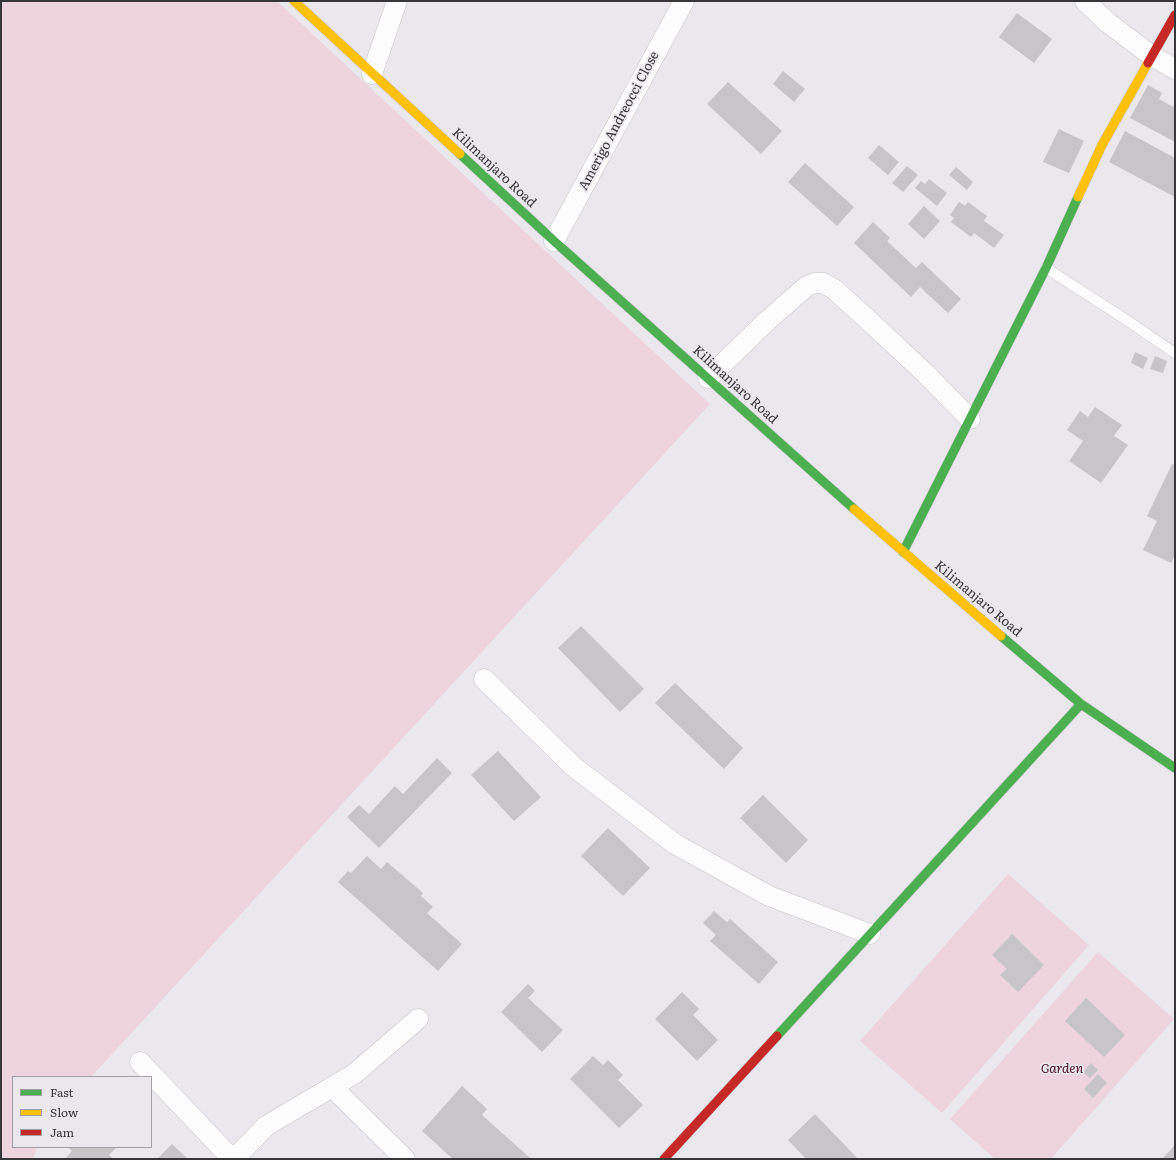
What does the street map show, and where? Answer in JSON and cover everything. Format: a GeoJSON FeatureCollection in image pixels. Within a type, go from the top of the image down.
{"type":"FeatureCollection","features":[{"type":"Feature","properties":{"kind":"street","name":"Kilimanjaro Road"},"geometry":{"type":"LineString","coordinates":[[294,1],[554,241],[903,552],[1082,704],[1175,768]]}},
{"type":"Feature","properties":{"kind":"street"},"geometry":{"type":"LineString","coordinates":[[372,74],[397,1]]}},
{"type":"Feature","properties":{"kind":"street","name":"Amerigo Andreocci Close"},"geometry":{"type":"LineString","coordinates":[[554,241],[684,1]]}},
{"type":"Feature","properties":{"kind":"street"},"geometry":{"type":"LineString","coordinates":[[1085,1],[1107,22],[1152,56],[1175,69]]}},
{"type":"Feature","properties":{"kind":"street"},"geometry":{"type":"LineString","coordinates":[[903,552],[1046,268],[1102,145],[1175,15]]}},
{"type":"Feature","properties":{"kind":"street"},"geometry":{"type":"LineString","coordinates":[[708,378],[768,320],[807,286],[815,283],[823,283],[834,289],[926,374],[970,419]]}},
{"type":"Feature","properties":{"kind":"street"},"geometry":{"type":"LineString","coordinates":[[484,679],[574,767],[675,844],[769,896],[870,934]]}},
{"type":"Feature","properties":{"kind":"street"},"geometry":{"type":"LineString","coordinates":[[664,1159],[1082,704]]}},
{"type":"Feature","properties":{"kind":"street"},"geometry":{"type":"LineString","coordinates":[[140,1062],[233,1159],[266,1126],[354,1074],[418,1019]]}},
{"type":"Feature","properties":{"kind":"street"},"geometry":{"type":"LineString","coordinates":[[332,1087],[406,1159]]}},
{"type":"Feature","properties":{"kind":"lane"},"geometry":{"type":"LineString","coordinates":[[1046,268],[1175,353]]}},
{"type":"Feature","properties":{"kind":"green space"},"geometry":{"type":"Polygon","coordinates":[[[1,1],[277,1],[710,404],[92,1076],[12,1076],[12,1148],[37,1148],[33,1159],[1,1159],[1,1]]]}},
{"type":"Feature","properties":{"kind":"green space"},"geometry":{"type":"Polygon","coordinates":[[[1008,874],[1089,945],[942,1113],[860,1041],[1008,874]]]}},
{"type":"Feature","properties":{"kind":"green space","name":"Garden"},"geometry":{"type":"Polygon","coordinates":[[[1098,952],[1174,1019],[1051,1159],[995,1159],[950,1119],[1098,952]]]}},
{"type":"Feature","properties":{"kind":"building"},"geometry":{"type":"Polygon","coordinates":[[[1017,13],[1052,39],[1034,63],[999,37],[1017,13]]]}},
{"type":"Feature","properties":{"kind":"building"},"geometry":{"type":"Polygon","coordinates":[[[783,71],[805,89],[794,102],[773,84],[783,71]]]}},
{"type":"Feature","properties":{"kind":"building"},"geometry":{"type":"Polygon","coordinates":[[[728,82],[782,131],[761,154],[707,104],[728,82]]]}},
{"type":"Feature","properties":{"kind":"building"},"geometry":{"type":"Polygon","coordinates":[[[1148,85],[1162,93],[1159,99],[1173,107],[1175,103],[1175,142],[1130,118],[1148,85]]]}},
{"type":"Feature","properties":{"kind":"building"},"geometry":{"type":"Polygon","coordinates":[[[1059,129],[1084,141],[1069,173],[1043,162],[1059,129]]]}},
{"type":"Feature","properties":{"kind":"building"},"geometry":{"type":"Polygon","coordinates":[[[1125,131],[1175,158],[1175,197],[1109,162],[1125,131]]]}},
{"type":"Feature","properties":{"kind":"building"},"geometry":{"type":"Polygon","coordinates":[[[879,145],[899,162],[888,175],[868,158],[879,145]]]}},
{"type":"Feature","properties":{"kind":"building"},"geometry":{"type":"Polygon","coordinates":[[[805,163],[854,207],[837,226],[788,182],[805,163]]]}},
{"type":"Feature","properties":{"kind":"building"},"geometry":{"type":"Polygon","coordinates":[[[907,166],[918,175],[903,192],[892,183],[907,166]]]}},
{"type":"Feature","properties":{"kind":"building"},"geometry":{"type":"Polygon","coordinates":[[[956,167],[973,182],[967,190],[949,175],[956,167]]]}},
{"type":"Feature","properties":{"kind":"building"},"geometry":{"type":"Polygon","coordinates":[[[929,179],[947,193],[937,206],[915,188],[921,181],[925,184],[929,179]]]}},
{"type":"Feature","properties":{"kind":"building"},"geometry":{"type":"Polygon","coordinates":[[[959,202],[965,206],[968,202],[987,216],[984,221],[1004,235],[994,248],[974,233],[971,237],[951,222],[954,218],[950,215],[959,202]]]}},
{"type":"Feature","properties":{"kind":"building"},"geometry":{"type":"Polygon","coordinates":[[[924,206],[940,221],[924,239],[908,224],[924,206]]]}},
{"type":"Feature","properties":{"kind":"building"},"geometry":{"type":"Polygon","coordinates":[[[873,222],[890,238],[887,241],[916,268],[922,262],[961,299],[948,313],[920,287],[911,297],[854,243],[873,222]]]}},
{"type":"Feature","properties":{"kind":"building"},"geometry":{"type":"Polygon","coordinates":[[[1135,352],[1148,358],[1143,369],[1131,363],[1135,352]]]}},
{"type":"Feature","properties":{"kind":"building"},"geometry":{"type":"Polygon","coordinates":[[[1155,356],[1167,361],[1163,373],[1150,369],[1155,356]]]}},
{"type":"Feature","properties":{"kind":"building"},"geometry":{"type":"Polygon","coordinates":[[[1095,407],[1122,425],[1114,436],[1128,445],[1101,483],[1069,461],[1083,441],[1067,430],[1080,411],[1088,417],[1095,407]]]}},
{"type":"Feature","properties":{"kind":"building"},"geometry":{"type":"Polygon","coordinates":[[[1172,464],[1175,465],[1175,555],[1171,563],[1143,550],[1157,521],[1147,516],[1172,464]]]}},
{"type":"Feature","properties":{"kind":"building"},"geometry":{"type":"Polygon","coordinates":[[[581,626],[644,689],[620,712],[558,648],[581,626]]]}},
{"type":"Feature","properties":{"kind":"building"},"geometry":{"type":"Polygon","coordinates":[[[675,683],[743,748],[724,769],[655,703],[675,683]]]}},
{"type":"Feature","properties":{"kind":"building"},"geometry":{"type":"Polygon","coordinates":[[[498,751],[541,797],[514,821],[471,775],[498,751]]]}},
{"type":"Feature","properties":{"kind":"building"},"geometry":{"type":"Polygon","coordinates":[[[437,758],[452,773],[379,848],[347,817],[359,805],[369,814],[395,786],[403,794],[437,758]]]}},
{"type":"Feature","properties":{"kind":"building"},"geometry":{"type":"Polygon","coordinates":[[[763,795],[808,840],[786,863],[740,818],[763,795]]]}},
{"type":"Feature","properties":{"kind":"building"},"geometry":{"type":"Polygon","coordinates":[[[608,828],[650,868],[623,896],[581,856],[608,828]]]}},
{"type":"Feature","properties":{"kind":"building"},"geometry":{"type":"Polygon","coordinates":[[[367,856],[381,869],[387,862],[423,893],[421,896],[433,907],[427,913],[462,944],[438,971],[338,882],[348,871],[351,873],[367,856]]]}},
{"type":"Feature","properties":{"kind":"building"},"geometry":{"type":"Polygon","coordinates":[[[714,911],[727,922],[730,919],[778,962],[759,984],[710,941],[716,935],[703,923],[714,911]]]}},
{"type":"Feature","properties":{"kind":"building"},"geometry":{"type":"Polygon","coordinates":[[[1012,934],[1044,965],[1018,992],[1000,975],[1007,969],[992,955],[1012,934]]]}},
{"type":"Feature","properties":{"kind":"building"},"geometry":{"type":"Polygon","coordinates":[[[528,984],[535,991],[528,998],[563,1030],[542,1052],[501,1012],[528,984]]]}},
{"type":"Feature","properties":{"kind":"building"},"geometry":{"type":"Polygon","coordinates":[[[682,992],[699,1009],[693,1015],[718,1040],[697,1061],[655,1019],[682,992]]]}},
{"type":"Feature","properties":{"kind":"building"},"geometry":{"type":"Polygon","coordinates":[[[1086,998],[1125,1035],[1104,1057],[1065,1021],[1086,998]]]}},
{"type":"Feature","properties":{"kind":"building"},"geometry":{"type":"Polygon","coordinates":[[[593,1056],[603,1065],[608,1060],[623,1075],[618,1080],[643,1105],[619,1128],[570,1079],[593,1056]]]}},
{"type":"Feature","properties":{"kind":"building"},"geometry":{"type":"Polygon","coordinates":[[[1091,1063],[1098,1070],[1090,1078],[1083,1072],[1091,1063]]]}},
{"type":"Feature","properties":{"kind":"building"},"geometry":{"type":"Polygon","coordinates":[[[1098,1074],[1107,1083],[1093,1098],[1084,1089],[1098,1074]]]}},
{"type":"Feature","properties":{"kind":"building"},"geometry":{"type":"Polygon","coordinates":[[[462,1086],[487,1109],[482,1115],[530,1159],[453,1159],[422,1131],[462,1086]]]}},
{"type":"Feature","properties":{"kind":"building"},"geometry":{"type":"Polygon","coordinates":[[[815,1114],[858,1159],[806,1159],[788,1140],[815,1114]]]}},
{"type":"Feature","properties":{"kind":"building"},"geometry":{"type":"Polygon","coordinates":[[[172,1144],[188,1159],[157,1159],[172,1144]]]}},
{"type":"Feature","properties":{"kind":"building"},"geometry":{"type":"Polygon","coordinates":[[[1175,1145],[1175,1159],[1162,1159],[1175,1145]]]}},
{"type":"Feature","properties":{"kind":"building"},"geometry":{"type":"Polygon","coordinates":[[[69,1148],[116,1148],[109,1155],[113,1159],[65,1159],[72,1151],[69,1148]]]}},
{"type":"Feature","properties":{"kind":"traffic: fast"},"geometry":{"type":"LineString","coordinates":[[460,154],[554,241],[854,509]]}},
{"type":"Feature","properties":{"kind":"traffic: fast"},"geometry":{"type":"LineString","coordinates":[[903,552],[1046,268],[1078,197]]}},
{"type":"Feature","properties":{"kind":"traffic: fast"},"geometry":{"type":"LineString","coordinates":[[1001,636],[1081,704],[1175,768]]}},
{"type":"Feature","properties":{"kind":"traffic: fast"},"geometry":{"type":"LineString","coordinates":[[777,1036],[1081,704]]}},
{"type":"Feature","properties":{"kind":"traffic: slow"},"geometry":{"type":"LineString","coordinates":[[294,1],[460,154]]}},
{"type":"Feature","properties":{"kind":"traffic: slow"},"geometry":{"type":"LineString","coordinates":[[1078,197],[1102,145],[1148,63]]}},
{"type":"Feature","properties":{"kind":"traffic: slow"},"geometry":{"type":"LineString","coordinates":[[854,509],[1001,636]]}},
{"type":"Feature","properties":{"kind":"traffic: jam"},"geometry":{"type":"LineString","coordinates":[[1148,63],[1175,15]]}},
{"type":"Feature","properties":{"kind":"traffic: jam"},"geometry":{"type":"LineString","coordinates":[[664,1159],[777,1036]]}}]}
